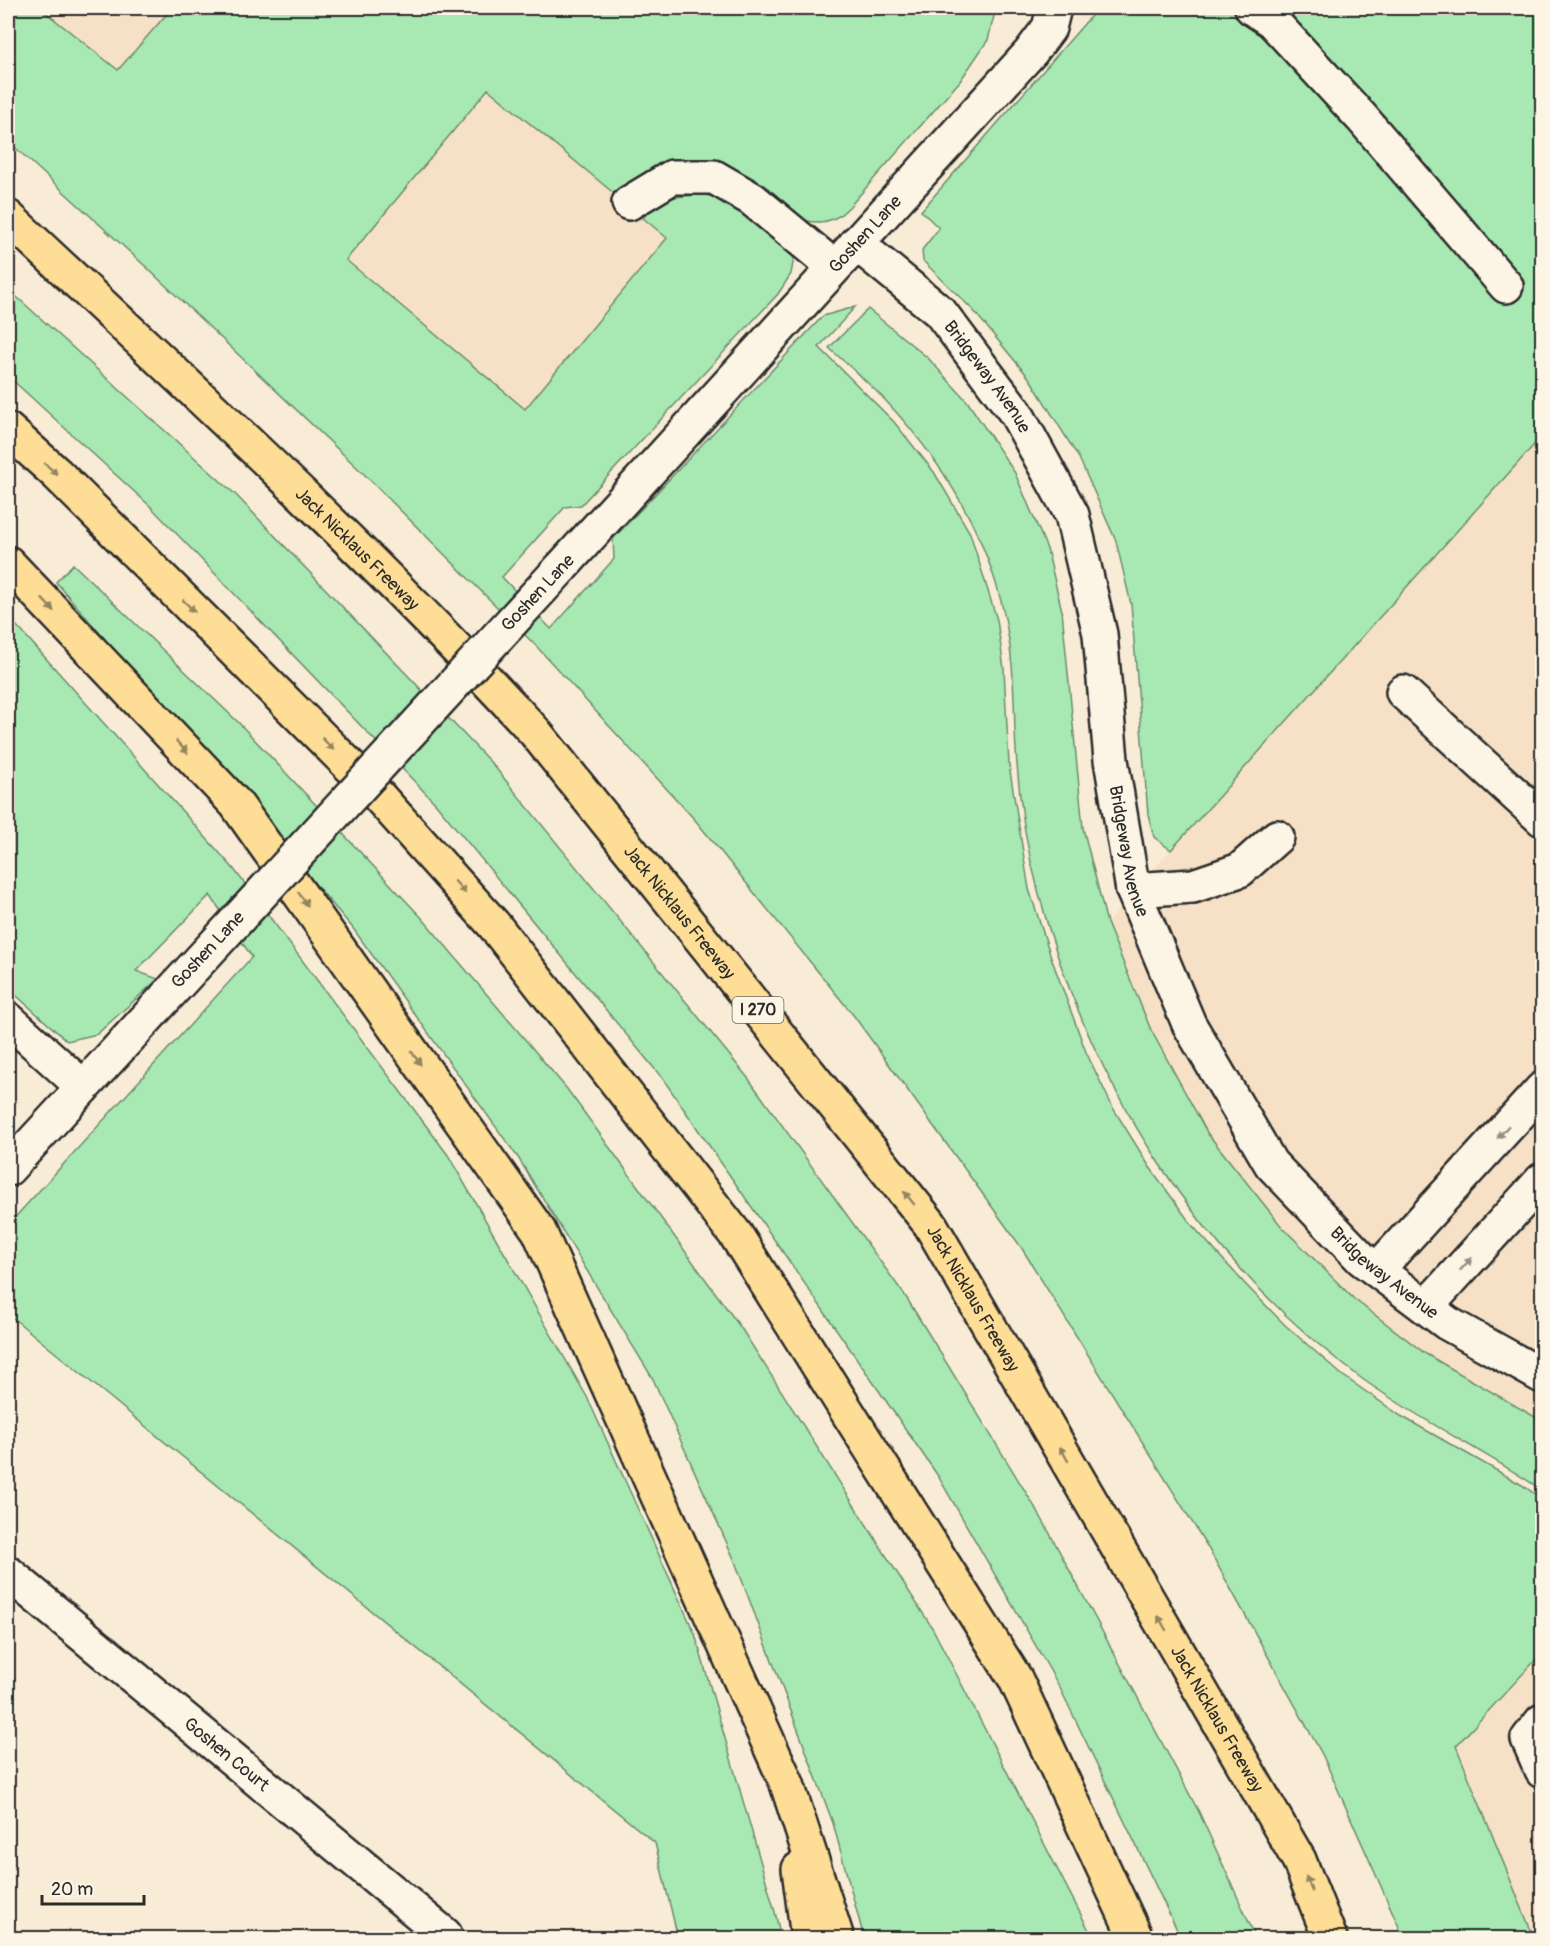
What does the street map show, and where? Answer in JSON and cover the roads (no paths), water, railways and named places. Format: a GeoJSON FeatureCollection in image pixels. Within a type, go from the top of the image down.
{"type":"FeatureCollection","features":[{"type":"Feature","properties":{"kind":"highway","name":"Jack Nicklaus Freeway"},"geometry":{"type":"LineString","coordinates":[[8,217],[325,514],[496,689],[535,732],[930,1224],[1299,1860],[1330,1938]]}},
{"type":"Feature","properties":{"kind":"highway"},"geometry":{"type":"LineString","coordinates":[[8,430],[57,474],[364,780],[494,925],[736,1235],[1015,1678],[1137,1938]]}},
{"type":"Feature","properties":{"kind":"highway"},"geometry":{"type":"LineString","coordinates":[[8,563],[236,804],[539,1231],[787,1784],[837,1938]]}},
{"type":"Feature","properties":{"kind":"highway"},"geometry":{"type":"LineString","coordinates":[[787,1784],[808,1938]]}},
{"type":"Feature","properties":{"kind":"street","name":"Goshen Lane"},"geometry":{"type":"LineString","coordinates":[[8,1169],[560,569],[1031,51],[1049,28],[1054,8]]}},
{"type":"Feature","properties":{"kind":"street"},"geometry":{"type":"LineString","coordinates":[[1252,8],[1272,21],[1362,118],[1506,286]]}},
{"type":"Feature","properties":{"kind":"street","name":"Bridgeway Avenue"},"geometry":{"type":"LineString","coordinates":[[629,202],[672,177],[714,177],[940,312],[1016,413],[1072,515],[1100,634],[1111,760],[1133,890],[1190,1024],[1270,1164],[1362,1259],[1447,1323],[1542,1376]]}},
{"type":"Feature","properties":{"kind":"street"},"geometry":{"type":"LineString","coordinates":[[1403,692],[1542,819]]}},
{"type":"Feature","properties":{"kind":"street"},"geometry":{"type":"LineString","coordinates":[[1133,890],[1193,886],[1240,870],[1277,837]]}},
{"type":"Feature","properties":{"kind":"street"},"geometry":{"type":"LineString","coordinates":[[8,1019],[83,1087]]}},
{"type":"Feature","properties":{"kind":"street"},"geometry":{"type":"LineString","coordinates":[[1377,1270],[1542,1089]]}},
{"type":"Feature","properties":{"kind":"street"},"geometry":{"type":"LineString","coordinates":[[1426,1307],[1542,1180]]}},
{"type":"Feature","properties":{"kind":"street","name":"Goshen Court"},"geometry":{"type":"LineString","coordinates":[[8,1574],[445,1935]]}},
{"type":"Feature","properties":{"kind":"street"},"geometry":{"type":"LineString","coordinates":[[1542,1722],[1528,1739],[1542,1771]]}}]}
